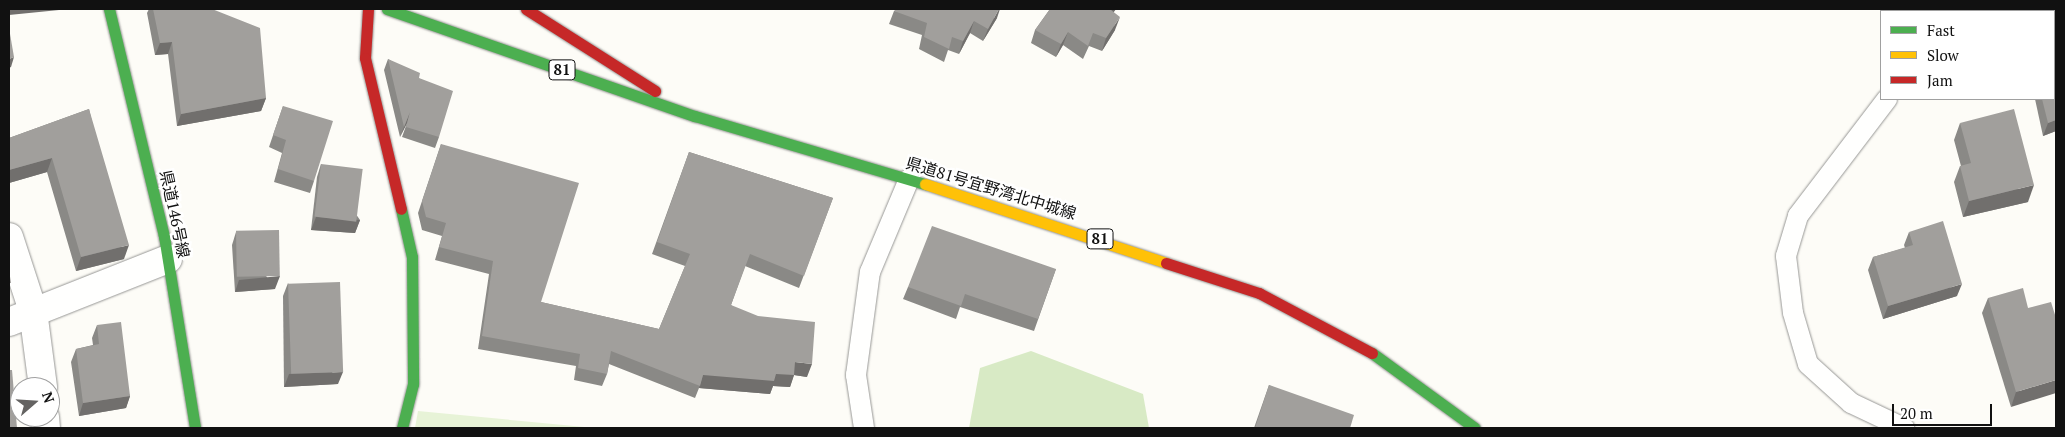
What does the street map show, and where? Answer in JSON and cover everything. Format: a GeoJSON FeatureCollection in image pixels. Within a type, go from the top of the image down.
{"type":"FeatureCollection","features":[{"type":"Feature","properties":{"kind":"main road","name":"県道146号線"},"geometry":{"type":"LineString","coordinates":[[109,9],[168,260],[195,428]]}},
{"type":"Feature","properties":{"kind":"main road"},"geometry":{"type":"LineString","coordinates":[[368,9],[365,58],[412,257],[413,384],[402,428]]}},
{"type":"Feature","properties":{"kind":"main road","name":"県道81号宜野湾北中城線"},"geometry":{"type":"LineString","coordinates":[[388,9],[695,116],[909,178],[1259,292],[1356,342],[1465,425]]}},
{"type":"Feature","properties":{"kind":"main road","name":"県道81号宜野湾北中城線"},"geometry":{"type":"LineString","coordinates":[[526,9],[695,116]]}},
{"type":"Feature","properties":{"kind":"street"},"geometry":{"type":"LineString","coordinates":[[9,237],[21,316],[40,377]]}},
{"type":"Feature","properties":{"kind":"street"},"geometry":{"type":"LineString","coordinates":[[21,316],[168,260]]}},
{"type":"Feature","properties":{"kind":"lane"},"geometry":{"type":"LineString","coordinates":[[1886,100],[1798,216],[1786,256],[1793,313],[1808,364],[1851,404],[1904,428]]}},
{"type":"Feature","properties":{"kind":"lane"},"geometry":{"type":"LineString","coordinates":[[864,428],[856,374],[870,272],[909,178]]}},
{"type":"Feature","properties":{"kind":"green space"},"geometry":{"type":"Polygon","coordinates":[[[1031,351],[1143,394],[1149,428],[969,428],[980,368],[1031,351]]]}},
{"type":"Feature","properties":{"kind":"green space"},"geometry":{"type":"Polygon","coordinates":[[[418,411],[595,428],[415,428],[418,411]]]}},
{"type":"Feature","properties":{"kind":"building"},"geometry":{"type":"Polygon","coordinates":[[[153,9],[212,9],[260,28],[266,98],[181,114],[172,42],[160,43],[153,9]]]}},
{"type":"Feature","properties":{"kind":"building"},"geometry":{"type":"Polygon","coordinates":[[[896,9],[999,9],[988,29],[974,21],[963,41],[952,37],[949,49],[924,37],[927,23],[894,11],[896,9]]]}},
{"type":"Feature","properties":{"kind":"building"},"geometry":{"type":"Polygon","coordinates":[[[1050,9],[1112,9],[1120,17],[1106,38],[1093,33],[1088,46],[1068,32],[1061,44],[1035,30],[1050,9]]]}},
{"type":"Feature","properties":{"kind":"building"},"geometry":{"type":"Polygon","coordinates":[[[2056,27],[2056,120],[2048,123],[2042,100],[2055,100],[2056,27]]]}},
{"type":"Feature","properties":{"kind":"building"},"geometry":{"type":"Polygon","coordinates":[[[9,28],[14,57],[9,59],[9,28]]]}},
{"type":"Feature","properties":{"kind":"building"},"geometry":{"type":"Polygon","coordinates":[[[388,59],[420,73],[419,78],[453,91],[439,137],[406,127],[410,112],[404,127],[388,59]]]}},
{"type":"Feature","properties":{"kind":"building"},"geometry":{"type":"Polygon","coordinates":[[[283,106],[333,121],[314,181],[278,169],[286,140],[273,135],[283,106]]]}},
{"type":"Feature","properties":{"kind":"building"},"geometry":{"type":"Polygon","coordinates":[[[89,109],[129,245],[81,257],[52,158],[9,170],[9,138],[89,109]]]}},
{"type":"Feature","properties":{"kind":"building"},"geometry":{"type":"Polygon","coordinates":[[[2014,109],[2034,185],[1969,201],[1960,166],[1971,163],[1960,123],[2014,109]]]}},
{"type":"Feature","properties":{"kind":"building"},"geometry":{"type":"Polygon","coordinates":[[[441,144],[579,183],[541,302],[659,329],[690,254],[657,242],[689,152],[833,198],[804,276],[750,254],[731,305],[758,316],[815,322],[812,364],[795,362],[794,375],[776,374],[774,381],[703,375],[700,386],[611,351],[607,374],[578,368],[580,354],[482,336],[493,261],[439,247],[446,223],[426,217],[422,201],[441,144]]]}},
{"type":"Feature","properties":{"kind":"building"},"geometry":{"type":"Polygon","coordinates":[[[321,164],[363,169],[356,222],[315,217],[321,164]]]}},
{"type":"Feature","properties":{"kind":"building"},"geometry":{"type":"Polygon","coordinates":[[[1943,221],[1962,284],[1888,306],[1873,257],[1913,245],[1909,232],[1943,221]]]}},
{"type":"Feature","properties":{"kind":"building"},"geometry":{"type":"Polygon","coordinates":[[[932,226],[1056,269],[1038,319],[965,294],[961,306],[908,287],[932,226]]]}},
{"type":"Feature","properties":{"kind":"building"},"geometry":{"type":"Polygon","coordinates":[[[279,230],[280,276],[237,277],[236,231],[279,230]]]}},
{"type":"Feature","properties":{"kind":"building"},"geometry":{"type":"Polygon","coordinates":[[[340,282],[343,372],[291,374],[288,284],[340,282]]]}},
{"type":"Feature","properties":{"kind":"building"},"geometry":{"type":"Polygon","coordinates":[[[2023,288],[2028,308],[2051,302],[2056,318],[2056,380],[2016,392],[1988,298],[2023,288]]]}},
{"type":"Feature","properties":{"kind":"building"},"geometry":{"type":"Polygon","coordinates":[[[121,322],[130,396],[83,403],[76,349],[99,344],[97,325],[121,322]]]}},
{"type":"Feature","properties":{"kind":"building"},"geometry":{"type":"Polygon","coordinates":[[[9,370],[12,370],[13,377],[10,377],[10,427],[17,428],[9,428],[9,370]]]}},
{"type":"Feature","properties":{"kind":"building"},"geometry":{"type":"Polygon","coordinates":[[[1269,385],[1354,415],[1350,428],[1255,428],[1269,385]]]}},
{"type":"Feature","properties":{"kind":"traffic: fast"},"geometry":{"type":"LineString","coordinates":[[109,9],[164,236],[195,428]]}},
{"type":"Feature","properties":{"kind":"traffic: fast"},"geometry":{"type":"LineString","coordinates":[[387,9],[695,116],[925,184]]}},
{"type":"Feature","properties":{"kind":"traffic: fast"},"geometry":{"type":"LineString","coordinates":[[401,209],[412,257],[413,384],[402,428]]}},
{"type":"Feature","properties":{"kind":"traffic: fast"},"geometry":{"type":"LineString","coordinates":[[1372,353],[1475,428]]}},
{"type":"Feature","properties":{"kind":"traffic: slow"},"geometry":{"type":"LineString","coordinates":[[925,184],[1166,263]]}},
{"type":"Feature","properties":{"kind":"traffic: jam"},"geometry":{"type":"LineString","coordinates":[[368,9],[365,58],[401,209]]}},
{"type":"Feature","properties":{"kind":"traffic: jam"},"geometry":{"type":"LineString","coordinates":[[526,9],[655,91]]}},
{"type":"Feature","properties":{"kind":"traffic: jam"},"geometry":{"type":"LineString","coordinates":[[1166,263],[1259,293],[1372,353]]}}]}
